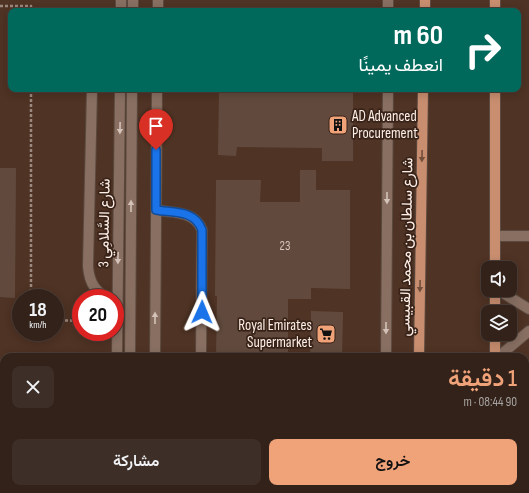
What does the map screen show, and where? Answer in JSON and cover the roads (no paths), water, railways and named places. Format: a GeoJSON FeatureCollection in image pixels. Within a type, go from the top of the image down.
{"type":"FeatureCollection","features":[{"type":"Feature","properties":{"kind":"main road","name":"شارع سلطان بن محمد القبيسي"},"geometry":{"type":"LineString","coordinates":[[419,353],[424,92]]}},
{"type":"Feature","properties":{"kind":"main road"},"geometry":{"type":"LineString","coordinates":[[495,92],[495,261]]}},
{"type":"Feature","properties":{"kind":"main road"},"geometry":{"type":"LineString","coordinates":[[495,341],[496,353]]}},
{"type":"Feature","properties":{"kind":"street"},"geometry":{"type":"LineString","coordinates":[[92,92],[88,275],[95,289]]}},
{"type":"Feature","properties":{"kind":"street","name":"شارع السَّلامِي 3"},"geometry":{"type":"LineString","coordinates":[[115,289],[120,92]]}},
{"type":"Feature","properties":{"kind":"street","name":"شارع السَّلامِي 3"},"geometry":{"type":"LineString","coordinates":[[130,353],[132,92]]}},
{"type":"Feature","properties":{"kind":"street"},"geometry":{"type":"LineString","coordinates":[[155,353],[157,92]]}},
{"type":"Feature","properties":{"kind":"street"},"geometry":{"type":"LineString","coordinates":[[386,353],[388,92]]}},
{"type":"Feature","properties":{"kind":"street"},"geometry":{"type":"LineString","coordinates":[[156,210],[193,217],[197,220],[202,230],[201,353]]}},
{"type":"Feature","properties":{"kind":"street"},"geometry":{"type":"LineString","coordinates":[[495,236],[529,236]]}},
{"type":"Feature","properties":{"kind":"street"},"geometry":{"type":"LineString","coordinates":[[509,297],[529,309]]}},
{"type":"Feature","properties":{"kind":"street"},"geometry":{"type":"LineString","coordinates":[[501,353],[529,331]]}},
{"type":"Feature","properties":{"kind":"street","name":"شارع السَّلامِي 3"},"geometry":{"type":"LineString","coordinates":[[116,341],[117,353]]}},
{"type":"Feature","properties":{"kind":"place","name":"AD Advanced Procurement"},"geometry":{"type":"Point","coordinates":[338,125]}},
{"type":"Feature","properties":{"kind":"place","name":"Royal Emirates Supermarket"},"geometry":{"type":"Point","coordinates":[326,334]}}]}
